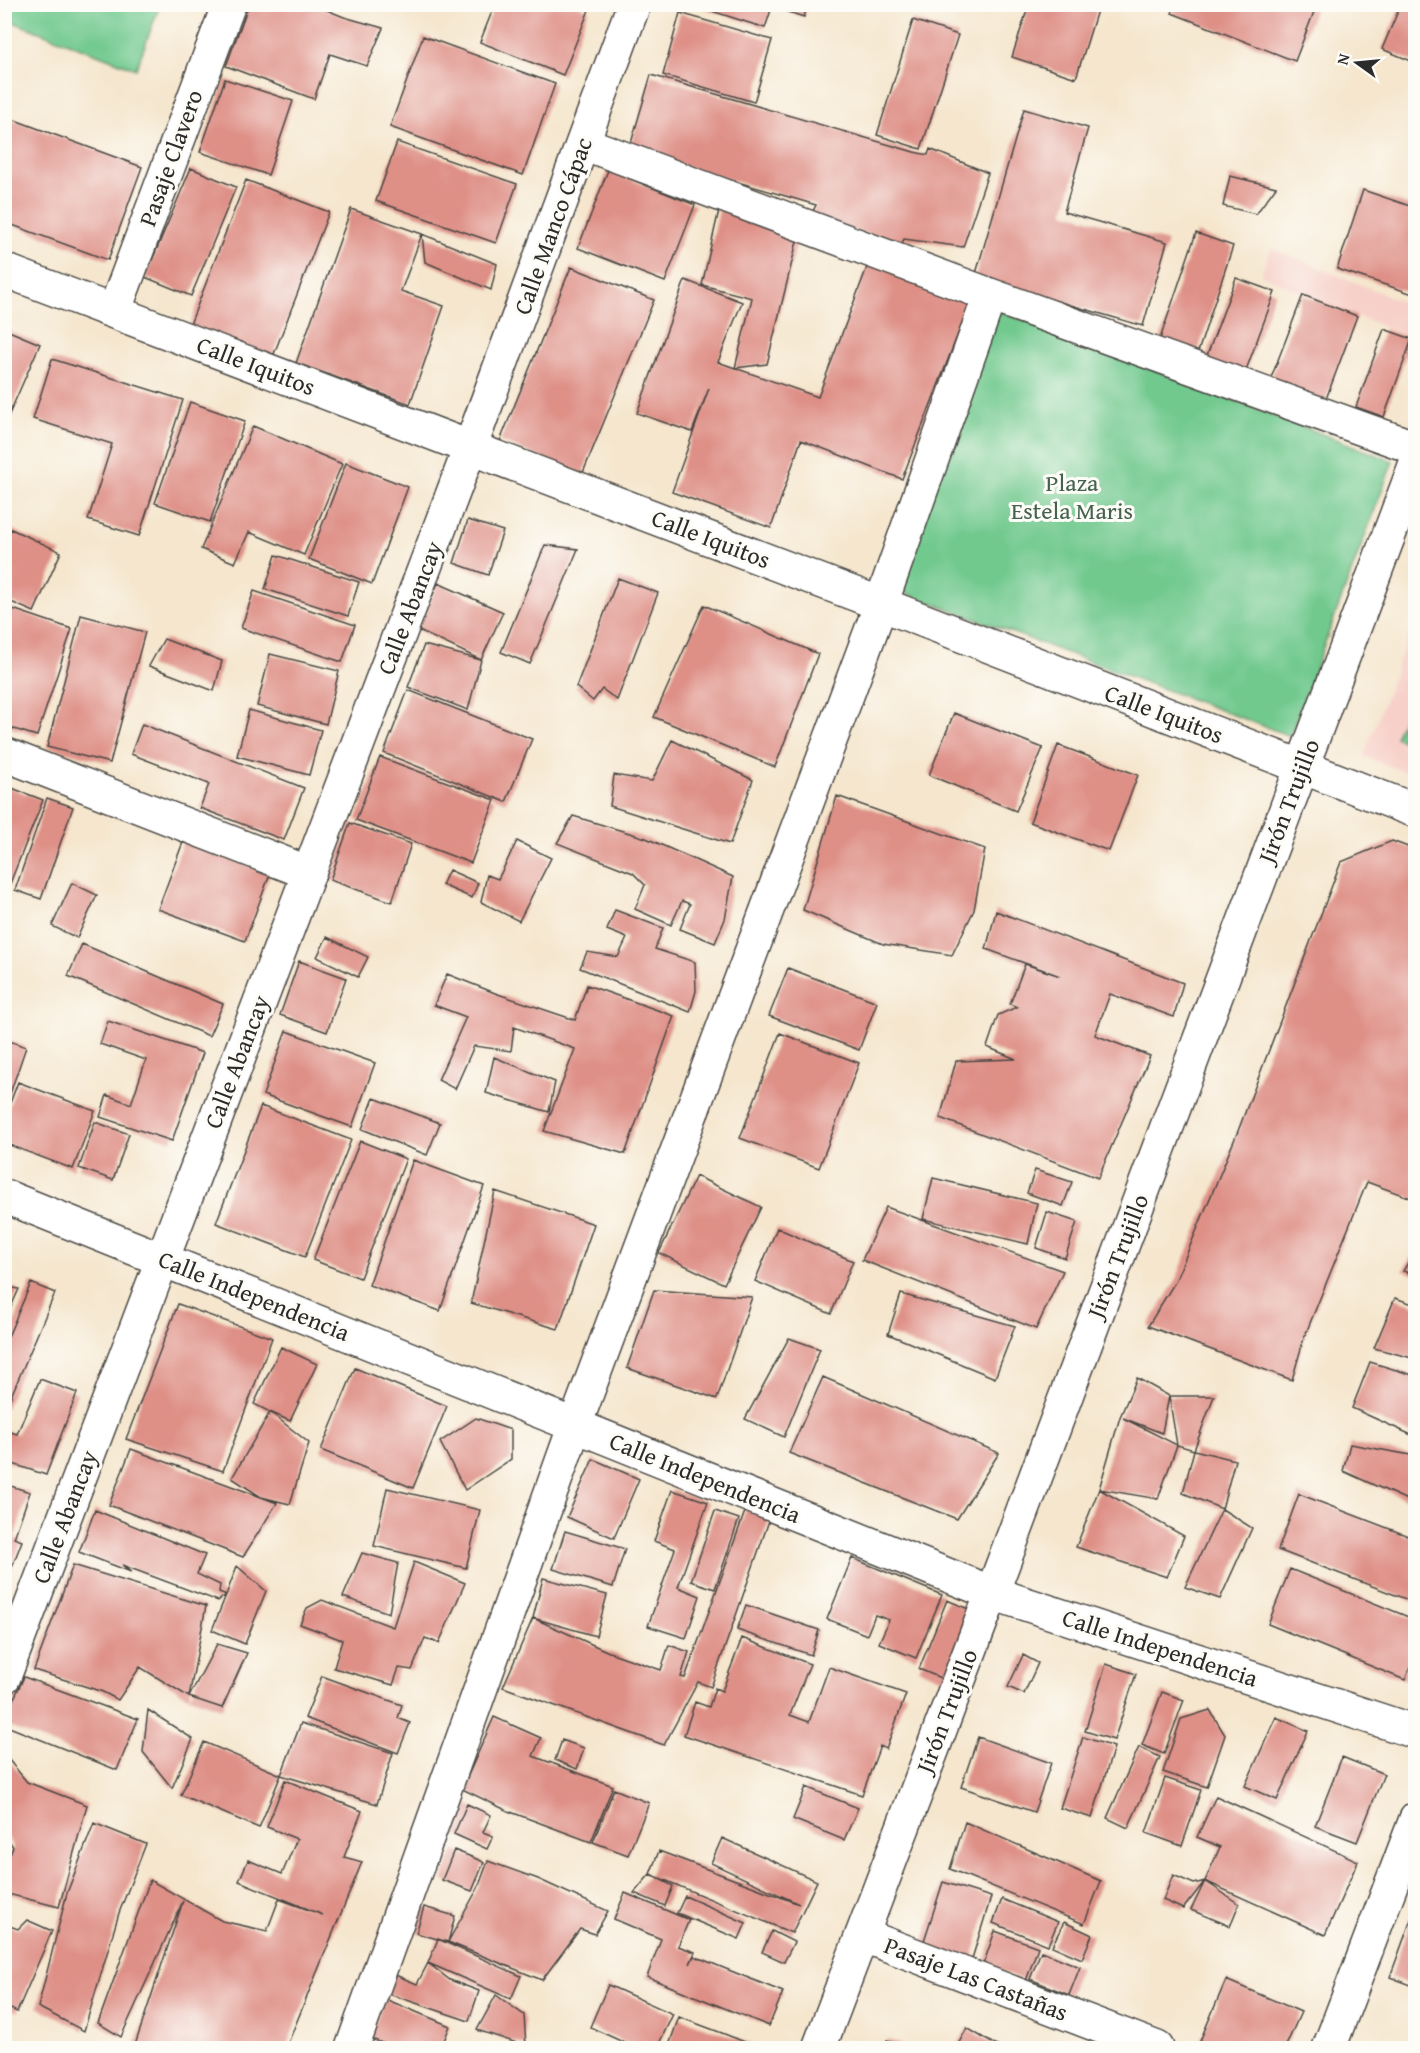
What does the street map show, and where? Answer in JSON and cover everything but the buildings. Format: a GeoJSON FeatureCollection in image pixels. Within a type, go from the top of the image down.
{"type":"FeatureCollection","features":[{"type":"Feature","properties":{"kind":"street","name":"Pasaje Clavero"},"geometry":{"type":"LineString","coordinates":[[114,312],[229,4]]}},
{"type":"Feature","properties":{"kind":"street","name":"Calle Manco Cápac"},"geometry":{"type":"LineString","coordinates":[[470,448],[634,4]]}},
{"type":"Feature","properties":{"kind":"street"},"geometry":{"type":"LineString","coordinates":[[583,143],[990,295],[1416,448]]}},
{"type":"Feature","properties":{"kind":"street","name":"Calle Iquitos"},"geometry":{"type":"LineString","coordinates":[[4,270],[881,604],[1416,812]]}},
{"type":"Feature","properties":{"kind":"street"},"geometry":{"type":"LineString","coordinates":[[352,2049],[574,1425],[881,604],[990,295]]}},
{"type":"Feature","properties":{"kind":"street","name":"Calle Abancay"},"geometry":{"type":"LineString","coordinates":[[4,1677],[470,448]]}},
{"type":"Feature","properties":{"kind":"street","name":"Jirón Trujillo"},"geometry":{"type":"LineString","coordinates":[[819,2049],[1416,463]]}},
{"type":"Feature","properties":{"kind":"street"},"geometry":{"type":"LineString","coordinates":[[4,754],[309,873]]}},
{"type":"Feature","properties":{"kind":"street","name":"Calle Independencia"},"geometry":{"type":"LineString","coordinates":[[4,1196],[992,1593],[1416,1732]]}},
{"type":"Feature","properties":{"kind":"street"},"geometry":{"type":"LineString","coordinates":[[1329,2049],[1416,1819]]}},
{"type":"Feature","properties":{"kind":"street","name":"Pasaje Las Castañas"},"geometry":{"type":"LineString","coordinates":[[862,1935],[1158,2049]]}},
{"type":"Feature","properties":{"kind":"shaded area"},"geometry":{"type":"Polygon","coordinates":[[[1271,248],[1415,307],[1415,332],[1412,339],[1261,275],[1271,248]]]}},
{"type":"Feature","properties":{"kind":"shaded area"},"geometry":{"type":"Polygon","coordinates":[[[1415,617],[1415,776],[1364,756],[1415,617]]]}},
{"type":"Feature","properties":{"kind":"green space"},"geometry":{"type":"Polygon","coordinates":[[[4,5],[160,5],[136,69],[5,19],[4,5]]]}},
{"type":"Feature","properties":{"kind":"green space","name":"Plaza Estela Maris"},"geometry":{"type":"Polygon","coordinates":[[[971,300],[1393,461],[1290,736],[884,585],[971,300]]]}},
{"type":"Feature","properties":{"kind":"green space"},"geometry":{"type":"Polygon","coordinates":[[[1415,691],[1415,745],[1395,737],[1415,691]]]}}]}
